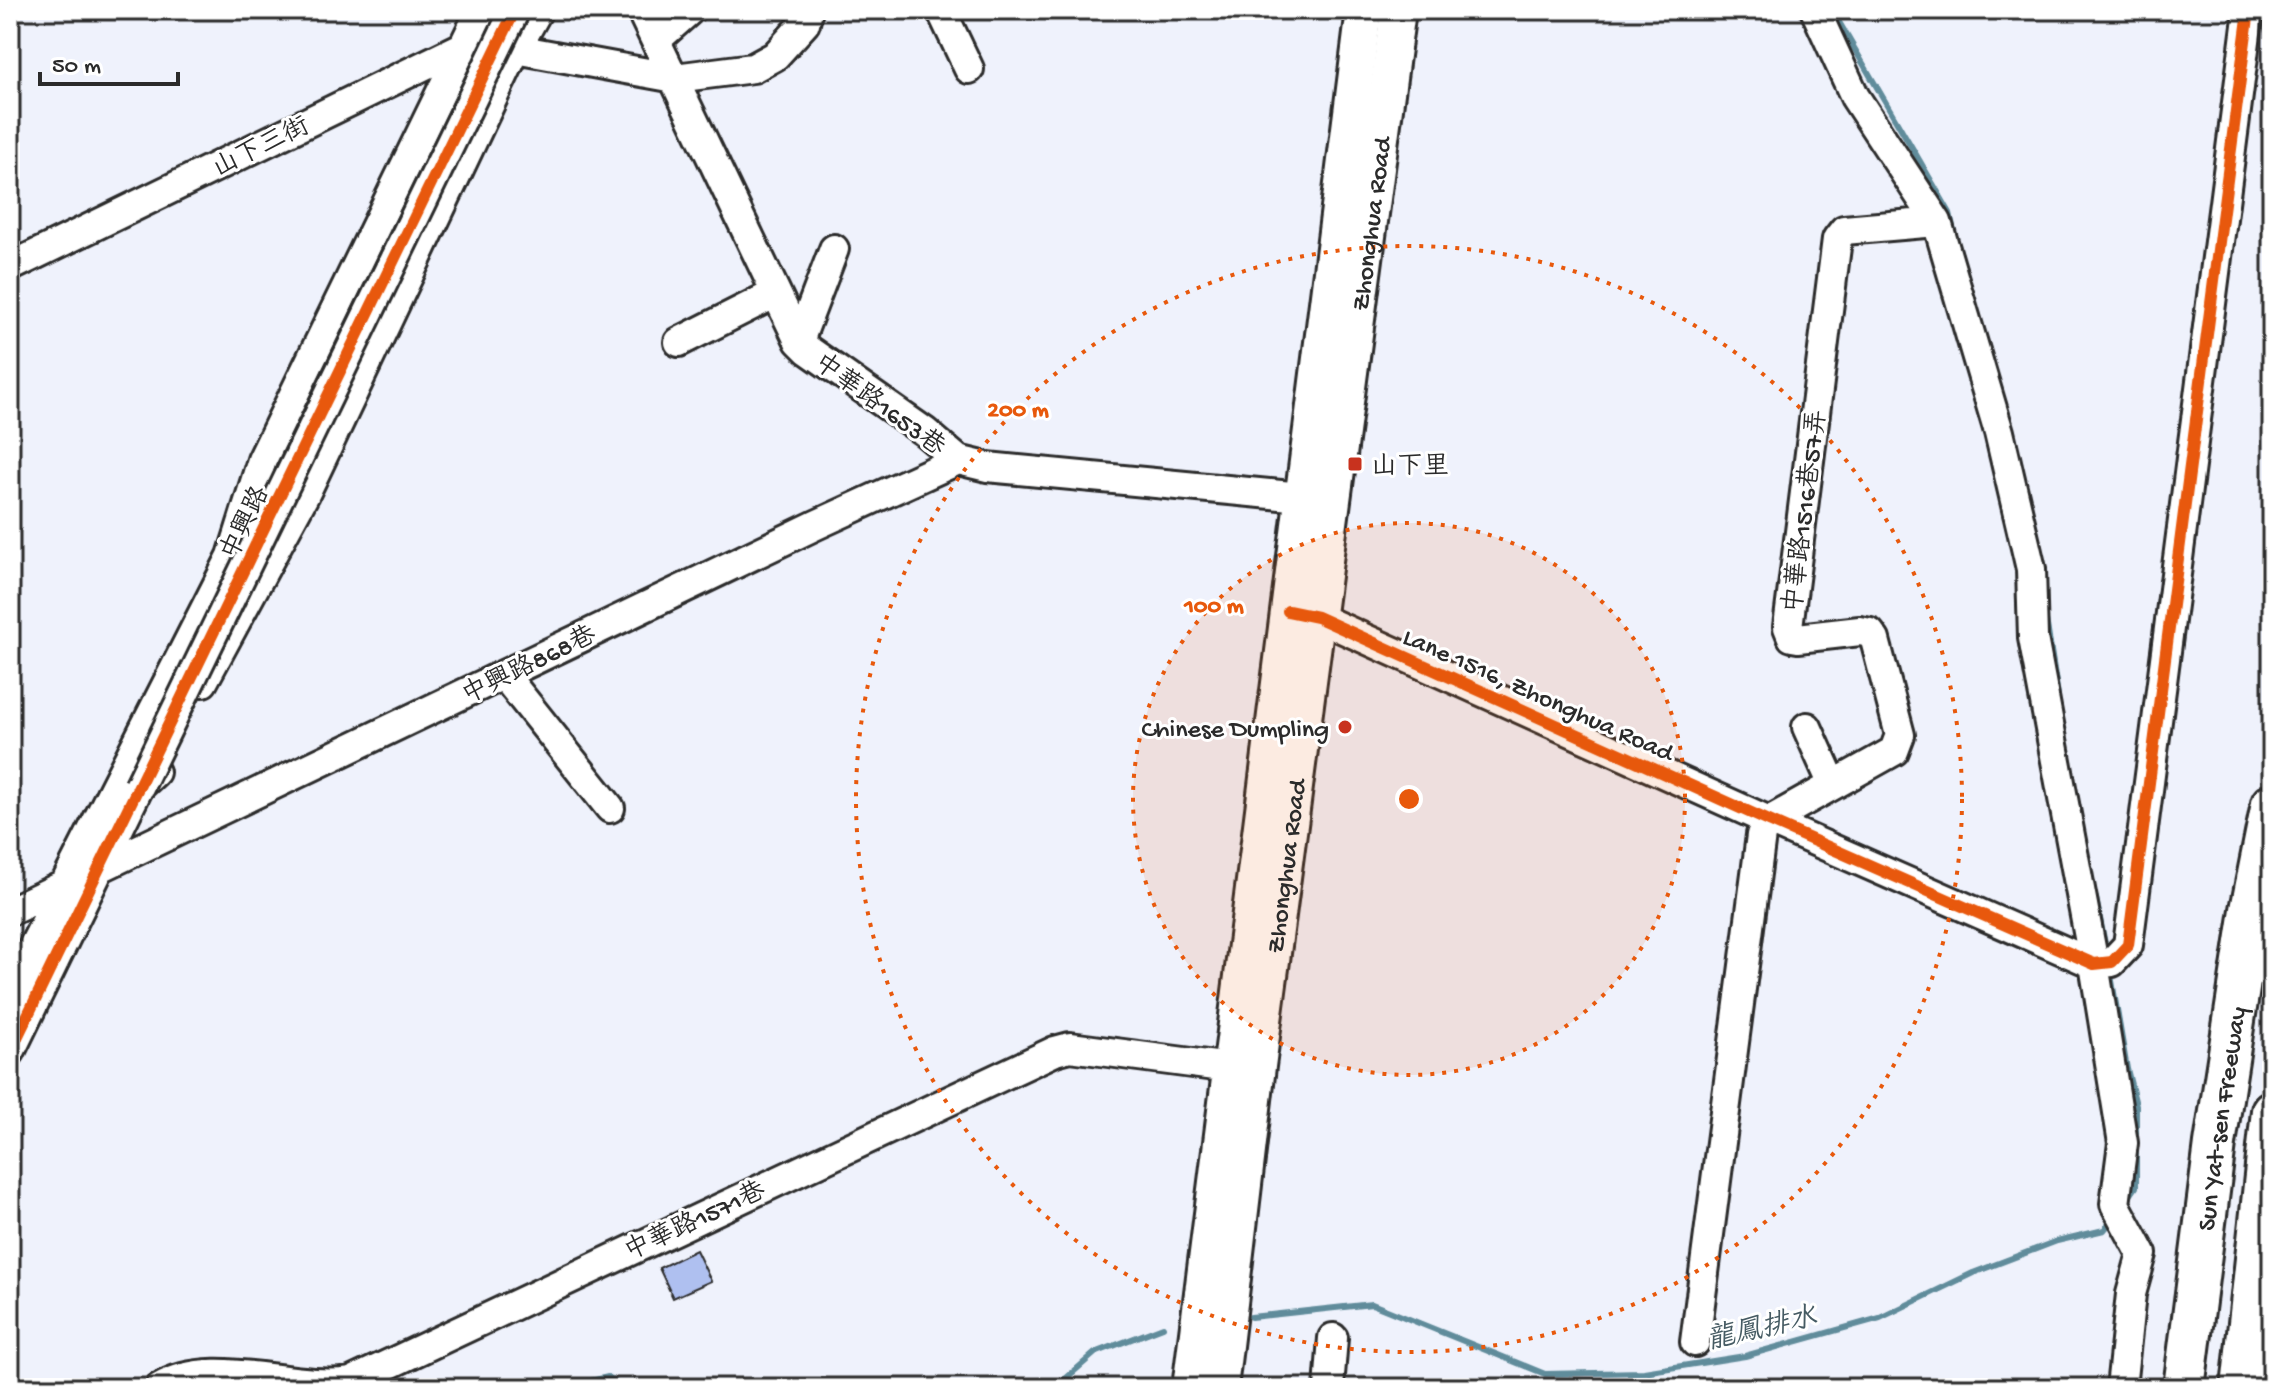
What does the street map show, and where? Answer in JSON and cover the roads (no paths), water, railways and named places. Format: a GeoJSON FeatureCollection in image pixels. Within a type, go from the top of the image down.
{"type":"FeatureCollection","features":[{"type":"Feature","properties":{"kind":"highway","name":"Sun Yat-sen Freeway"},"geometry":{"type":"LineString","coordinates":[[2183,1385],[2236,1003],[2272,804]]}},
{"type":"Feature","properties":{"kind":"highway","name":"Sun Yat-sen Freeway"},"geometry":{"type":"LineString","coordinates":[[2242,1388],[2272,1111]]}},
{"type":"Feature","properties":{"kind":"main road","name":"Zhonghua Road"},"geometry":{"type":"LineString","coordinates":[[1220,1388],[1258,1066],[1364,10]]}},
{"type":"Feature","properties":{"kind":"main road","name":"Zhonghua Road"},"geometry":{"type":"LineString","coordinates":[[1317,498],[1398,10]]}},
{"type":"Feature","properties":{"kind":"main road","name":"Zhonghua Road"},"geometry":{"type":"LineString","coordinates":[[1190,1388],[1230,1068],[1303,614]]}},
{"type":"Feature","properties":{"kind":"street","name":"中興路"},"geometry":{"type":"LineString","coordinates":[[232,556],[262,460],[481,10]]}},
{"type":"Feature","properties":{"kind":"street","name":"中興路"},"geometry":{"type":"LineString","coordinates":[[10,992],[232,556],[494,10]]}},
{"type":"Feature","properties":{"kind":"street","name":"中興路"},"geometry":{"type":"LineString","coordinates":[[10,1052],[515,10]]}},
{"type":"Feature","properties":{"kind":"street","name":"中興路"},"geometry":{"type":"LineString","coordinates":[[139,787],[155,772],[305,494],[516,49],[538,10]]}},
{"type":"Feature","properties":{"kind":"street","name":"中華路1653巷"},"geometry":{"type":"LineString","coordinates":[[641,10],[799,341],[925,432],[958,460],[987,467],[1317,498]]}},
{"type":"Feature","properties":{"kind":"street"},"geometry":{"type":"LineString","coordinates":[[656,40],[690,10]]}},
{"type":"Feature","properties":{"kind":"street","name":"山下三街"},"geometry":{"type":"LineString","coordinates":[[10,267],[462,47],[481,45],[516,49],[675,78],[753,68],[775,56],[805,23],[808,10]]}},
{"type":"Feature","properties":{"kind":"street"},"geometry":{"type":"LineString","coordinates":[[941,10],[969,69]]}},
{"type":"Feature","properties":{"kind":"street"},"geometry":{"type":"LineString","coordinates":[[1815,10],[1855,97],[1937,222],[1999,432],[2031,569],[2033,638],[2094,964],[2123,1143],[2115,1204],[2142,1254],[2131,1294],[2121,1388]]}},
{"type":"Feature","properties":{"kind":"street"},"geometry":{"type":"LineString","coordinates":[[2094,964],[2112,962],[2128,945],[2249,10]]}},
{"type":"Feature","properties":{"kind":"street","name":"中華路1516巷57弄"},"geometry":{"type":"LineString","coordinates":[[1769,821],[1894,751],[1900,735],[1875,640],[1870,633],[1860,631],[1798,638],[1792,637],[1788,627],[1837,239],[1844,230],[1937,222]]}},
{"type":"Feature","properties":{"kind":"street"},"geometry":{"type":"LineString","coordinates":[[799,341],[834,249]]}},
{"type":"Feature","properties":{"kind":"street"},"geometry":{"type":"LineString","coordinates":[[679,342],[776,293]]}},
{"type":"Feature","properties":{"kind":"street","name":"中興路868巷"},"geometry":{"type":"LineString","coordinates":[[10,911],[958,460]]}},
{"type":"Feature","properties":{"kind":"street","name":"Lane 1516, Zhonghua Road"},"geometry":{"type":"LineString","coordinates":[[1303,614],[2094,964]]}},
{"type":"Feature","properties":{"kind":"street"},"geometry":{"type":"LineString","coordinates":[[504,675],[610,808]]}},
{"type":"Feature","properties":{"kind":"street"},"geometry":{"type":"LineString","coordinates":[[1807,727],[1833,785]]}},
{"type":"Feature","properties":{"kind":"street"},"geometry":{"type":"LineString","coordinates":[[1695,1342],[1761,835],[1769,821]]}},
{"type":"Feature","properties":{"kind":"street","name":"中華路1571巷"},"geometry":{"type":"LineString","coordinates":[[159,1388],[189,1376],[209,1374],[290,1385],[351,1382],[1055,1051],[1070,1047],[1230,1068]]}},
{"type":"Feature","properties":{"kind":"street"},"geometry":{"type":"LineString","coordinates":[[1329,1388],[1333,1338]]}},
{"type":"Feature","properties":{"kind":"waterway"},"geometry":{"type":"LineString","coordinates":[[1832,10],[1950,213],[1954,231]]}},
{"type":"Feature","properties":{"kind":"waterway"},"geometry":{"type":"LineString","coordinates":[[2046,619],[2058,695]]}},
{"type":"Feature","properties":{"kind":"waterway"},"geometry":{"type":"LineString","coordinates":[[2096,898],[2107,954]]}},
{"type":"Feature","properties":{"kind":"waterway","name":"龍鳳排水"},"geometry":{"type":"LineString","coordinates":[[2110,969],[2136,1105],[2136,1187],[2127,1200]]}},
{"type":"Feature","properties":{"kind":"waterway","name":"龍鳳排水"},"geometry":{"type":"LineString","coordinates":[[1251,1317],[1372,1304],[1545,1374],[1644,1372],[1745,1356],[1880,1318],[1973,1273],[2057,1241],[2104,1230],[2113,1219]]}},
{"type":"Feature","properties":{"kind":"waterway","name":"龍鳳排水"},"geometry":{"type":"LineString","coordinates":[[1055,1388],[1095,1353],[1163,1327]]}},
{"type":"Feature","properties":{"kind":"waterway","name":"龍鳳排水"},"geometry":{"type":"LineString","coordinates":[[561,1388],[608,1377],[623,1388]]}},
{"type":"Feature","properties":{"kind":"place","name":"山下里"},"geometry":{"type":"Point","coordinates":[1355,464]}},
{"type":"Feature","properties":{"kind":"place","name":"Chinese Dumpling"},"geometry":{"type":"Point","coordinates":[1345,727]}}]}
